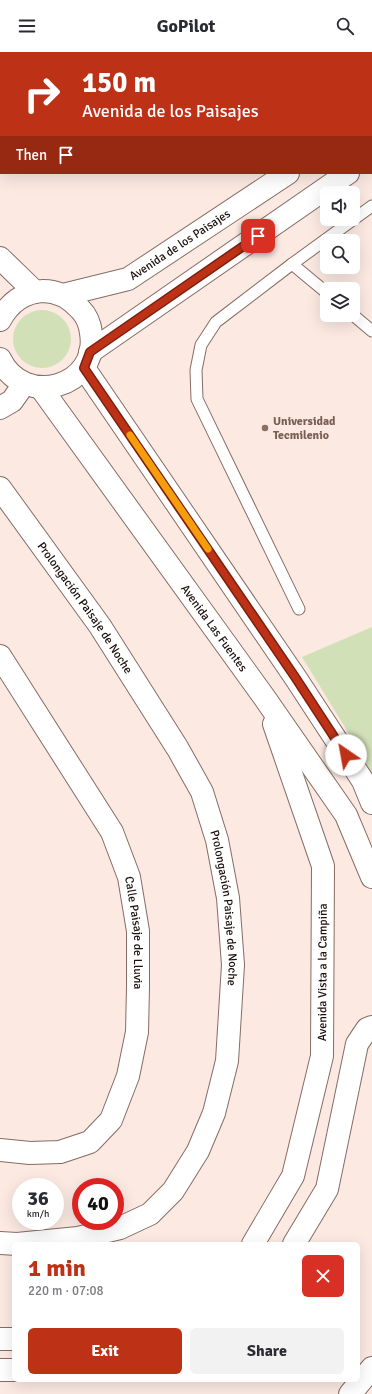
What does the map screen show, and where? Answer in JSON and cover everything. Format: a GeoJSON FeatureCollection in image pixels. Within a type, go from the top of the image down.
{"type":"FeatureCollection","features":[{"type":"Feature","properties":{"kind":"street","name":"Avenida de los Paisajes"},"geometry":{"type":"LineString","coordinates":[[62,295],[128,279],[286,174]]}},
{"type":"Feature","properties":{"kind":"street"},"geometry":{"type":"LineString","coordinates":[[0,408],[32,386],[52,387],[64,384],[74,377],[87,360],[347,174]]}},
{"type":"Feature","properties":{"kind":"street"},"geometry":{"type":"LineString","coordinates":[[0,258],[35,292]]}},
{"type":"Feature","properties":{"kind":"street"},"geometry":{"type":"LineString","coordinates":[[0,320],[5,310],[18,298],[35,292],[49,291],[62,295],[74,302],[84,312],[90,325],[92,338],[87,360],[363,781],[372,803]]}},
{"type":"Feature","properties":{"kind":"street","name":"Avenida Las Fuentes"},"geometry":{"type":"LineString","coordinates":[[0,359],[3,366],[12,376],[32,386],[264,696],[346,815],[372,877]]}},
{"type":"Feature","properties":{"kind":"street","name":"Prolongación Paisaje de Noche"},"geometry":{"type":"LineString","coordinates":[[0,488],[100,626],[178,749],[202,792],[217,840],[228,898],[233,965],[227,1061],[214,1114],[198,1151],[173,1191],[150,1214],[120,1228],[78,1238],[37,1242]]}},
{"type":"Feature","properties":{"kind":"street","name":"Calle Paisaje de Lluvia"},"geometry":{"type":"LineString","coordinates":[[0,656],[112,832],[129,877],[138,931],[138,987],[137,1032],[128,1076],[111,1120],[90,1142],[60,1152],[30,1153],[0,1150]]}},
{"type":"Feature","properties":{"kind":"street","name":"Avenida Vista a la Campiña"},"geometry":{"type":"LineString","coordinates":[[254,1242],[293,1176],[322,1056],[323,866],[264,696]]}},
{"type":"Feature","properties":{"kind":"street"},"geometry":{"type":"LineString","coordinates":[[295,1242],[327,1188],[357,1044],[367,1029],[372,1027]]}},
{"type":"Feature","properties":{"kind":"street","name":"Prolongación Paisaje de Noche"},"geometry":{"type":"LineString","coordinates":[[0,1243],[12,1244]]}},
{"type":"Feature","properties":{"kind":"street"},"geometry":{"type":"LineString","coordinates":[[0,1339],[12,1339]]}},
{"type":"Feature","properties":{"kind":"street"},"geometry":{"type":"LineString","coordinates":[[350,1394],[372,1368]]}},
{"type":"Feature","properties":{"kind":"street"},"geometry":{"type":"LineString","coordinates":[[0,1370],[12,1370]]}},
{"type":"Feature","properties":{"kind":"lane"},"geometry":{"type":"LineString","coordinates":[[299,609],[197,399],[196,370],[201,346],[216,322],[372,206]]}},
{"type":"Feature","properties":{"kind":"lane"},"geometry":{"type":"LineString","coordinates":[[292,264],[320,287]]}},
{"type":"Feature","properties":{"kind":"lane"},"geometry":{"type":"LineString","coordinates":[[360,321],[372,331]]}},
{"type":"Feature","properties":{"kind":"green space"},"geometry":{"type":"Polygon","coordinates":[[[36,310],[48,310],[63,318],[71,333],[71,345],[63,360],[48,368],[36,368],[21,360],[13,345],[13,333],[21,318],[36,310]]]}},
{"type":"Feature","properties":{"kind":"green space"},"geometry":{"type":"Polygon","coordinates":[[[372,627],[372,777],[365,760],[302,657],[372,627]]]}},
{"type":"Feature","properties":{"kind":"slow traffic"},"geometry":{"type":"LineString","coordinates":[[130,435],[208,549]]}},
{"type":"Feature","properties":{"kind":"place","name":"Universidad Tecmilenio"},"geometry":{"type":"Point","coordinates":[265,428]}},
{"type":"Feature","properties":{"kind":"route"},"geometry":{"type":"LineString","coordinates":[[258,236],[90,352],[84,368],[295,677],[346,755]]}}]}
